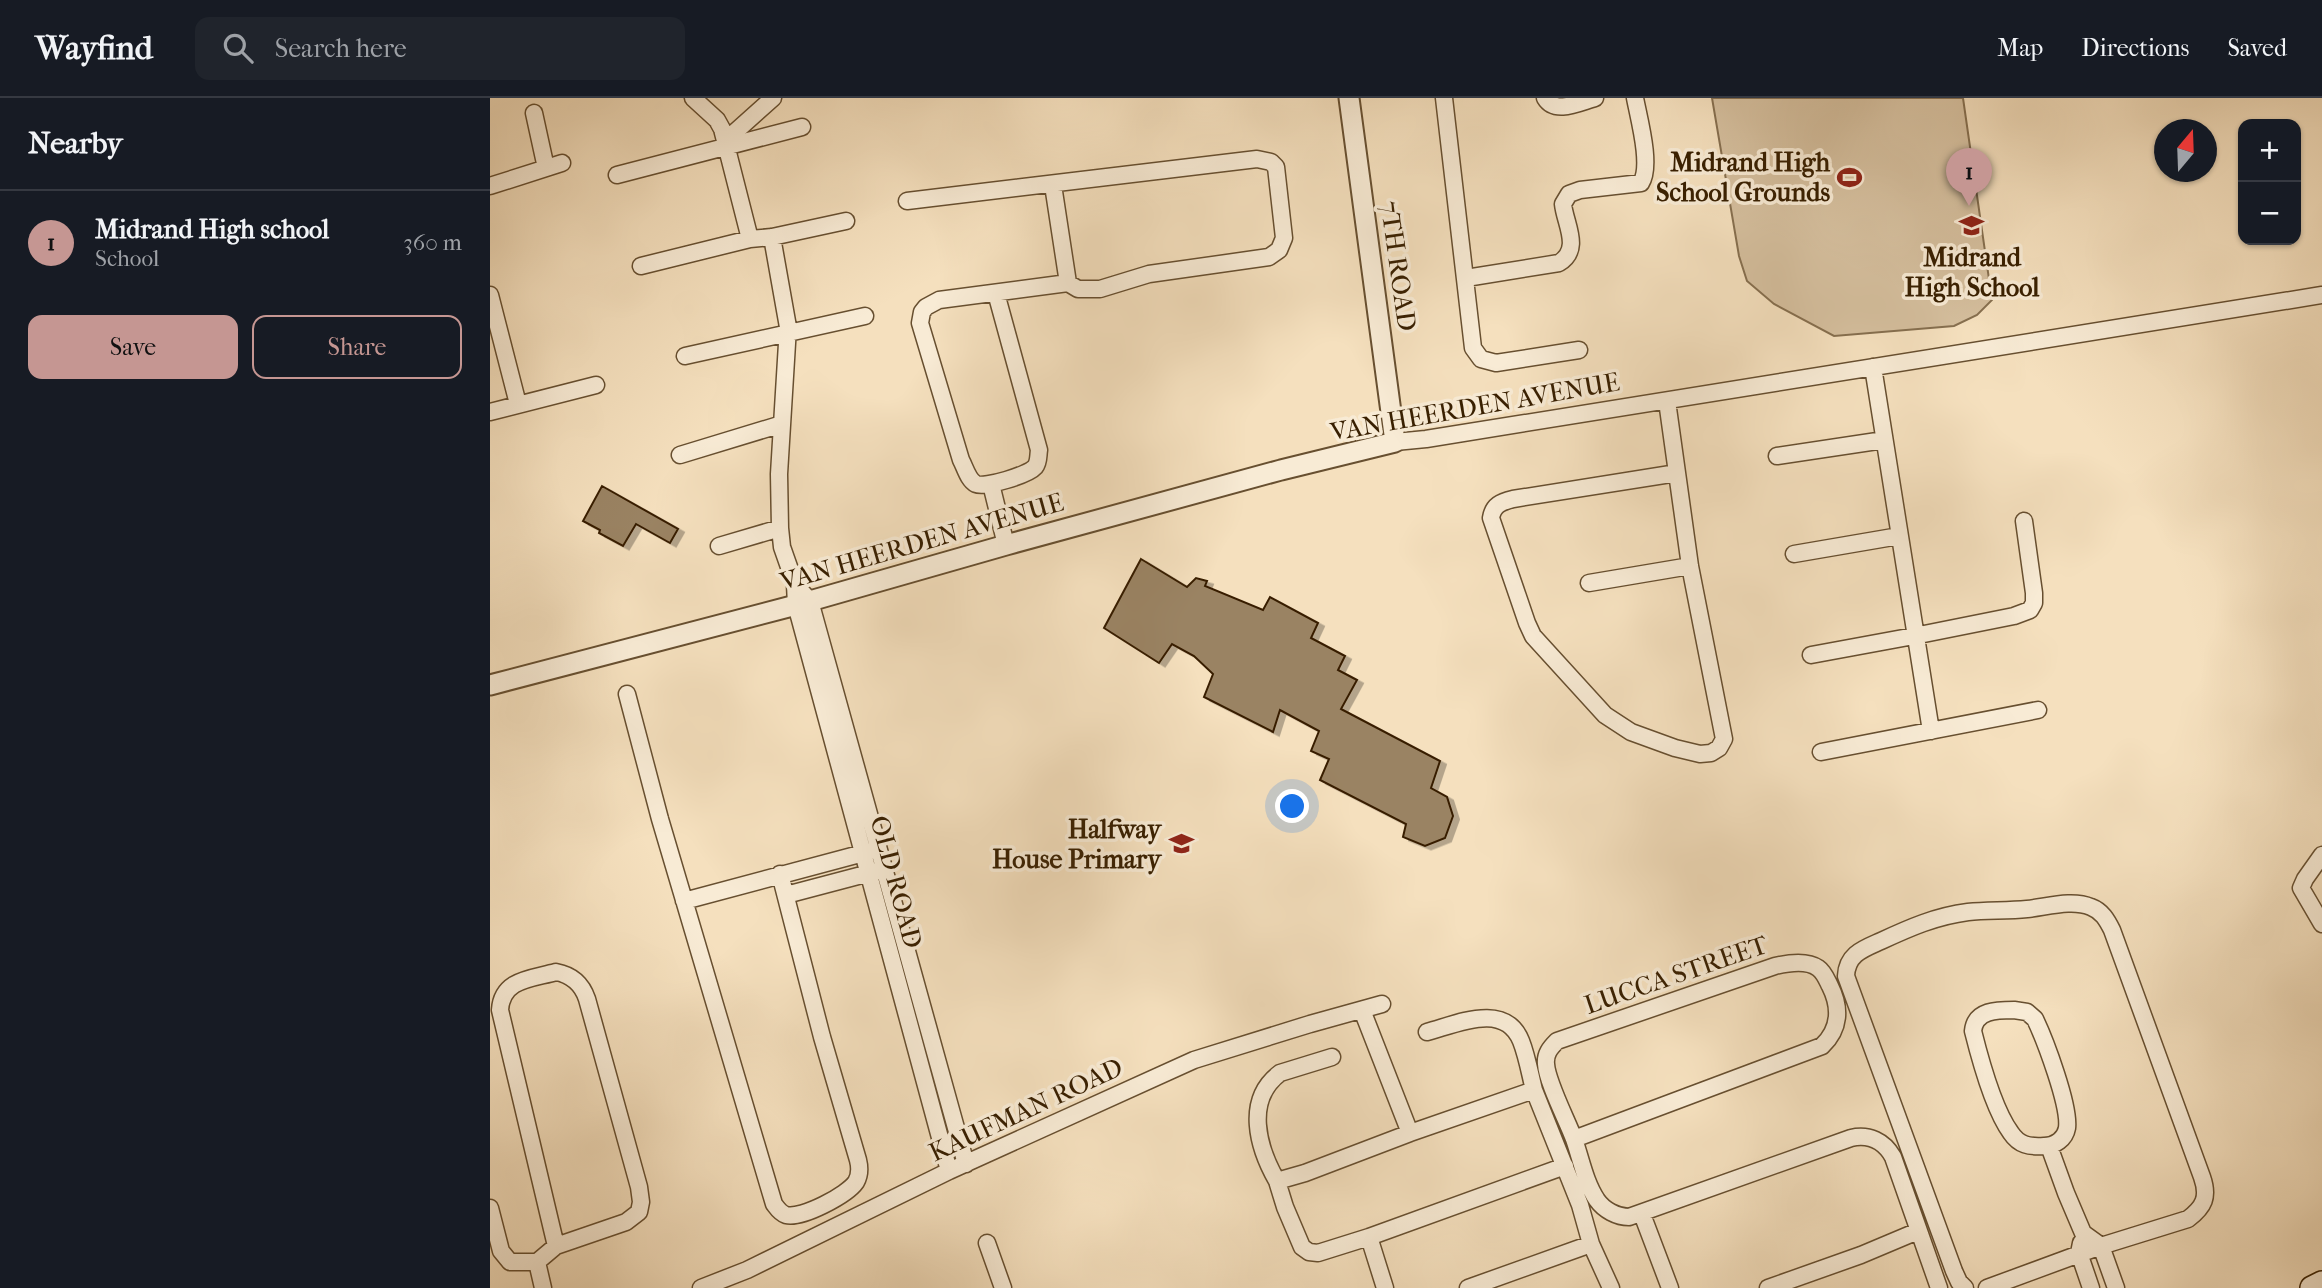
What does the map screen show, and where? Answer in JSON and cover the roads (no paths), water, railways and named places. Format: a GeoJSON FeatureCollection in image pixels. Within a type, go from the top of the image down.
{"type":"FeatureCollection","features":[{"type":"Feature","properties":{"kind":"main road"},"geometry":{"type":"LineString","coordinates":[[2312,1288],[2322,1283]]}},
{"type":"Feature","properties":{"kind":"street"},"geometry":{"type":"LineString","coordinates":[[693,98],[719,123],[724,133],[750,239]]}},
{"type":"Feature","properties":{"kind":"street"},"geometry":{"type":"LineString","coordinates":[[725,143],[773,98]]}},
{"type":"Feature","properties":{"kind":"street","name":"7TH ROAD"},"geometry":{"type":"LineString","coordinates":[[1349,98],[1395,442]]}},
{"type":"Feature","properties":{"kind":"street"},"geometry":{"type":"LineString","coordinates":[[1444,98],[1473,348],[1481,359],[1496,363],[1579,350]]}},
{"type":"Feature","properties":{"kind":"street"},"geometry":{"type":"LineString","coordinates":[[1545,98],[1555,107],[1595,98]]}},
{"type":"Feature","properties":{"kind":"street"},"geometry":{"type":"LineString","coordinates":[[1466,278],[1559,263],[1568,256],[1572,245],[1564,211],[1564,201],[1569,194],[1580,190],[1641,183],[1646,170],[1635,98]]}},
{"type":"Feature","properties":{"kind":"street"},"geometry":{"type":"LineString","coordinates":[[534,113],[546,168]]}},
{"type":"Feature","properties":{"kind":"street"},"geometry":{"type":"LineString","coordinates":[[617,174],[725,143],[802,127]]}},
{"type":"Feature","properties":{"kind":"street"},"geometry":{"type":"LineString","coordinates":[[907,201],[1257,159],[1271,162],[1278,173],[1284,237],[1279,250],[1269,257],[1149,274],[1100,289],[1078,289],[1068,283],[939,300],[926,307],[920,323],[967,472],[976,484],[991,484],[1031,470],[1038,461],[1039,450],[996,293]]}},
{"type":"Feature","properties":{"kind":"street"},"geometry":{"type":"LineString","coordinates":[[490,186],[562,163]]}},
{"type":"Feature","properties":{"kind":"street"},"geometry":{"type":"LineString","coordinates":[[1053,185],[1068,283]]}},
{"type":"Feature","properties":{"kind":"street"},"geometry":{"type":"LineString","coordinates":[[642,265],[750,239],[846,221]]}},
{"type":"Feature","properties":{"kind":"street","name":"OLD ROAD"},"geometry":{"type":"LineString","coordinates":[[772,237],[788,320],[779,474],[782,547],[803,603],[871,852],[949,1171]]}},
{"type":"Feature","properties":{"kind":"street"},"geometry":{"type":"LineString","coordinates":[[490,295],[518,404]]}},
{"type":"Feature","properties":{"kind":"street","name":"VAN HEERDEN AVENUE"},"geometry":{"type":"LineString","coordinates":[[490,685],[803,603],[1281,470],[1395,442],[1667,401],[2322,295]]}},
{"type":"Feature","properties":{"kind":"street"},"geometry":{"type":"LineString","coordinates":[[685,356],[866,316]]}},
{"type":"Feature","properties":{"kind":"street"},"geometry":{"type":"LineString","coordinates":[[1873,367],[1931,732]]}},
{"type":"Feature","properties":{"kind":"street"},"geometry":{"type":"LineString","coordinates":[[490,412],[596,385]]}},
{"type":"Feature","properties":{"kind":"street"},"geometry":{"type":"LineString","coordinates":[[1667,401],[1690,566],[1724,739],[1720,748],[1707,754],[1694,753],[1631,732],[1605,715],[1576,685],[1533,636],[1491,518],[1497,505],[1513,499],[1676,474]]}},
{"type":"Feature","properties":{"kind":"street"},"geometry":{"type":"LineString","coordinates":[[680,456],[782,424]]}},
{"type":"Feature","properties":{"kind":"street"},"geometry":{"type":"LineString","coordinates":[[1777,456],[1884,440]]}},
{"type":"Feature","properties":{"kind":"street"},"geometry":{"type":"LineString","coordinates":[[991,484],[1006,545]]}},
{"type":"Feature","properties":{"kind":"street"},"geometry":{"type":"LineString","coordinates":[[1811,655],[2014,616],[2030,610],[2034,603],[2034,593],[2024,521]]}},
{"type":"Feature","properties":{"kind":"street"},"geometry":{"type":"LineString","coordinates":[[719,546],[780,528]]}},
{"type":"Feature","properties":{"kind":"street"},"geometry":{"type":"LineString","coordinates":[[1794,554],[1899,536]]}},
{"type":"Feature","properties":{"kind":"street"},"geometry":{"type":"LineString","coordinates":[[1589,583],[1690,566]]}},
{"type":"Feature","properties":{"kind":"street"},"geometry":{"type":"LineString","coordinates":[[627,694],[684,901],[774,1203],[780,1212],[790,1215],[835,1199],[854,1184],[860,1173],[821,1037],[780,874]]}},
{"type":"Feature","properties":{"kind":"street"},"geometry":{"type":"LineString","coordinates":[[1822,752],[2038,710]]}},
{"type":"Feature","properties":{"kind":"street"},"geometry":{"type":"LineString","coordinates":[[684,901],[871,852]]}},
{"type":"Feature","properties":{"kind":"street"},"geometry":{"type":"LineString","coordinates":[[2322,855],[2301,888],[2322,923]]}},
{"type":"Feature","properties":{"kind":"street"},"geometry":{"type":"LineString","coordinates":[[786,895],[876,871]]}},
{"type":"Feature","properties":{"kind":"street","name":"OLD ROAD"},"geometry":{"type":"LineString","coordinates":[[876,871],[966,1164]]}},
{"type":"Feature","properties":{"kind":"street"},"geometry":{"type":"LineString","coordinates":[[1965,1288],[1954,1271],[1846,976],[1848,964],[1857,953],[1917,924],[1937,918],[1968,912],[2074,904],[2095,908],[2112,930],[2203,1177],[2205,1203],[2188,1219],[2101,1245],[1987,1288]]}},
{"type":"Feature","properties":{"kind":"street","name":"LUCCA STREET"},"geometry":{"type":"LineString","coordinates":[[1800,963],[1821,970],[1833,992],[1838,1014],[1832,1035],[1822,1046],[1574,1139],[1546,1065],[1549,1048],[1557,1041],[1775,966],[1800,963]]}},
{"type":"Feature","properties":{"kind":"street"},"geometry":{"type":"LineString","coordinates":[[490,1208],[502,1251],[507,1259],[518,1263],[537,1262],[556,1245],[633,1219],[639,1212],[639,1187],[584,990],[580,983],[562,973],[556,972],[512,986],[501,999],[500,1010],[556,1245]]}},
{"type":"Feature","properties":{"kind":"street","name":"KAUFMAN ROAD"},"geometry":{"type":"LineString","coordinates":[[701,1288],[747,1270],[949,1171],[1194,1060],[1382,1004]]}},
{"type":"Feature","properties":{"kind":"street"},"geometry":{"type":"LineString","coordinates":[[1362,1010],[1410,1133]]}},
{"type":"Feature","properties":{"kind":"street"},"geometry":{"type":"LineString","coordinates":[[2014,1010],[2026,1012],[2035,1018],[2067,1114],[2067,1128],[2063,1137],[2049,1146],[2029,1147],[2010,1133],[1998,1109],[1973,1031],[1975,1020],[1980,1016],[1991,1011],[2014,1010]]}},
{"type":"Feature","properties":{"kind":"street"},"geometry":{"type":"LineString","coordinates":[[1427,1032],[1484,1017],[1506,1022],[1518,1034],[1534,1090],[1580,1205],[1591,1244],[1611,1288]]}},
{"type":"Feature","properties":{"kind":"street"},"geometry":{"type":"LineString","coordinates":[[1332,1057],[1280,1073],[1273,1078],[1261,1098],[1257,1117],[1263,1151],[1304,1249],[1318,1253],[1369,1237],[1565,1166]]}},
{"type":"Feature","properties":{"kind":"street"},"geometry":{"type":"LineString","coordinates":[[1277,1181],[1534,1090]]}},
{"type":"Feature","properties":{"kind":"street"},"geometry":{"type":"LineString","coordinates":[[1574,1139],[1586,1177],[1600,1203],[1617,1216],[1625,1218],[1859,1136],[1878,1140],[1890,1151],[1939,1288]]}},
{"type":"Feature","properties":{"kind":"street"},"geometry":{"type":"LineString","coordinates":[[2049,1146],[2084,1233],[2101,1245],[2116,1288]]}},
{"type":"Feature","properties":{"kind":"street"},"geometry":{"type":"LineString","coordinates":[[1642,1214],[1670,1288]]}},
{"type":"Feature","properties":{"kind":"street"},"geometry":{"type":"LineString","coordinates":[[1768,1288],[1861,1255],[1918,1231]]}},
{"type":"Feature","properties":{"kind":"street"},"geometry":{"type":"LineString","coordinates":[[2084,1233],[2079,1253],[2091,1288]]}},
{"type":"Feature","properties":{"kind":"street"},"geometry":{"type":"LineString","coordinates":[[1369,1237],[1385,1288]]}},
{"type":"Feature","properties":{"kind":"street"},"geometry":{"type":"LineString","coordinates":[[987,1243],[1003,1288]]}},
{"type":"Feature","properties":{"kind":"street"},"geometry":{"type":"LineString","coordinates":[[1468,1288],[1591,1244]]}},
{"type":"Feature","properties":{"kind":"street"},"geometry":{"type":"LineString","coordinates":[[537,1262],[543,1288]]}},
{"type":"Feature","properties":{"kind":"place","name":"Midrand High School Grounds"},"geometry":{"type":"Point","coordinates":[1850,177]}},
{"type":"Feature","properties":{"kind":"place","name":"Midrand High school"},"geometry":{"type":"Point","coordinates":[1969,206]}},
{"type":"Feature","properties":{"kind":"place","name":"Midrand High School"},"geometry":{"type":"Point","coordinates":[1972,225]}},
{"type":"Feature","properties":{"kind":"place","name":"Halfway House Primary"},"geometry":{"type":"Point","coordinates":[1181,844]}}]}
